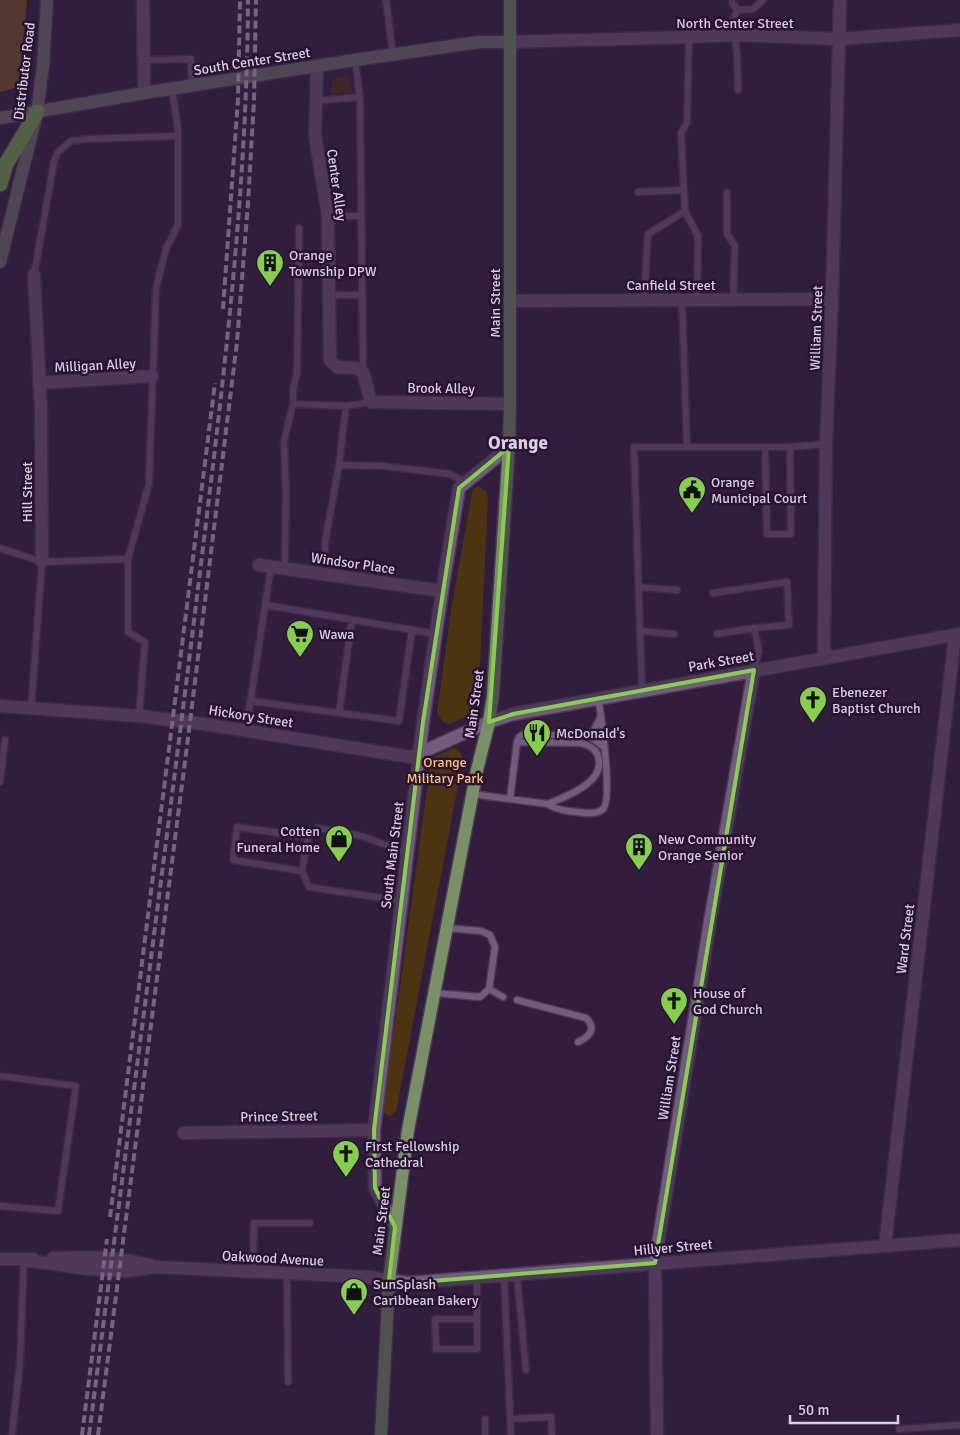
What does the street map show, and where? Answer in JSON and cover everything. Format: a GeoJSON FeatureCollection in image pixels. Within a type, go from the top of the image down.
{"type":"FeatureCollection","features":[{"type":"Feature","properties":{"kind":"highway"},"geometry":{"type":"LineString","coordinates":[[0,184],[6,164],[36,112]]}},
{"type":"Feature","properties":{"kind":"main road","name":"Distributor Road"},"geometry":{"type":"LineString","coordinates":[[0,262],[36,112],[43,66],[47,0]]}},
{"type":"Feature","properties":{"kind":"main road","name":"Main Street"},"geometry":{"type":"LineString","coordinates":[[381,1435],[389,1280],[394,1227],[408,1130],[472,794],[489,722],[493,696],[509,448],[510,0]]}},
{"type":"Feature","properties":{"kind":"main road","name":"South Center Street"},"geometry":{"type":"LineString","coordinates":[[5,117],[172,88],[355,60],[479,42],[510,42]]}},
{"type":"Feature","properties":{"kind":"street"},"geometry":{"type":"LineString","coordinates":[[143,0],[144,93]]}},
{"type":"Feature","properties":{"kind":"street","name":"William Street"},"geometry":{"type":"LineString","coordinates":[[824,658],[826,444],[840,0]]}},
{"type":"Feature","properties":{"kind":"street","name":"North Center Street"},"geometry":{"type":"LineString","coordinates":[[510,42],[735,34],[839,39],[960,30]]}},
{"type":"Feature","properties":{"kind":"street","name":"Center Alley"},"geometry":{"type":"LineString","coordinates":[[316,66],[315,135],[328,216],[330,360],[337,367],[356,368],[363,372]]}},
{"type":"Feature","properties":{"kind":"street","name":"Hill Street"},"geometry":{"type":"LineString","coordinates":[[34,276],[39,383],[42,562]]}},
{"type":"Feature","properties":{"kind":"street","name":"Canfield Street"},"geometry":{"type":"LineString","coordinates":[[509,301],[832,299]]}},
{"type":"Feature","properties":{"kind":"street"},"geometry":{"type":"LineString","coordinates":[[363,372],[371,402]]}},
{"type":"Feature","properties":{"kind":"street","name":"Milligan Alley"},"geometry":{"type":"LineString","coordinates":[[39,383],[152,376]]}},
{"type":"Feature","properties":{"kind":"street","name":"Brook Alley"},"geometry":{"type":"LineString","coordinates":[[371,402],[510,404]]}},
{"type":"Feature","properties":{"kind":"street","name":"South Main Street"},"geometry":{"type":"LineString","coordinates":[[394,1227],[375,1188],[374,1130],[419,753],[442,591],[459,488],[509,448]]}},
{"type":"Feature","properties":{"kind":"street","name":"Windsor Place"},"geometry":{"type":"LineString","coordinates":[[265,566],[442,591]]}},
{"type":"Feature","properties":{"kind":"street","name":"Park Street"},"geometry":{"type":"LineString","coordinates":[[489,722],[513,714],[598,698],[958,634]]}},
{"type":"Feature","properties":{"kind":"street","name":"Ward Street"},"geometry":{"type":"LineString","coordinates":[[885,1246],[958,634]]}},
{"type":"Feature","properties":{"kind":"street","name":"William Street"},"geometry":{"type":"LineString","coordinates":[[656,1435],[655,1263],[712,907],[754,670]]}},
{"type":"Feature","properties":{"kind":"street","name":"Hickory Street"},"geometry":{"type":"LineString","coordinates":[[0,706],[139,716],[246,730],[411,757],[489,722]]}},
{"type":"Feature","properties":{"kind":"street","name":"Prince Street"},"geometry":{"type":"LineString","coordinates":[[184,1133],[374,1130]]}},
{"type":"Feature","properties":{"kind":"street","name":"Hillyer Street"},"geometry":{"type":"LineString","coordinates":[[389,1280],[407,1283],[511,1276],[960,1240]]}},
{"type":"Feature","properties":{"kind":"street","name":"Oakwood Avenue"},"geometry":{"type":"LineString","coordinates":[[0,1259],[24,1260],[89,1257],[127,1259],[156,1267],[389,1280]]}},
{"type":"Feature","properties":{"kind":"lane"},"geometry":{"type":"LineString","coordinates":[[386,0],[393,55]]}},
{"type":"Feature","properties":{"kind":"lane"},"geometry":{"type":"LineString","coordinates":[[732,0],[732,3],[738,10]]}},
{"type":"Feature","properties":{"kind":"lane"},"geometry":{"type":"LineString","coordinates":[[738,10],[753,9],[764,0]]}},
{"type":"Feature","properties":{"kind":"lane"},"geometry":{"type":"LineString","coordinates":[[738,10],[733,19],[738,90]]}},
{"type":"Feature","properties":{"kind":"lane"},"geometry":{"type":"LineString","coordinates":[[689,37],[687,123],[681,132],[685,211],[698,236],[697,300]]}},
{"type":"Feature","properties":{"kind":"lane"},"geometry":{"type":"LineString","coordinates":[[144,60],[191,59],[192,86]]}},
{"type":"Feature","properties":{"kind":"lane"},"geometry":{"type":"LineString","coordinates":[[355,60],[360,96],[363,372]]}},
{"type":"Feature","properties":{"kind":"lane"},"geometry":{"type":"LineString","coordinates":[[139,716],[145,642],[128,632],[128,559],[149,484],[156,288],[166,250],[178,225],[178,136],[172,88]]}},
{"type":"Feature","properties":{"kind":"lane"},"geometry":{"type":"LineString","coordinates":[[316,101],[360,96]]}},
{"type":"Feature","properties":{"kind":"lane"},"geometry":{"type":"LineString","coordinates":[[34,276],[54,162],[58,152],[66,143],[87,139],[178,136]]}},
{"type":"Feature","properties":{"kind":"lane"},"geometry":{"type":"LineString","coordinates":[[638,192],[684,190]]}},
{"type":"Feature","properties":{"kind":"lane"},"geometry":{"type":"LineString","coordinates":[[727,193],[727,234],[735,246],[733,300]]}},
{"type":"Feature","properties":{"kind":"lane"},"geometry":{"type":"LineString","coordinates":[[644,300],[648,234],[685,211]]}},
{"type":"Feature","properties":{"kind":"lane"},"geometry":{"type":"LineString","coordinates":[[328,216],[361,216]]}},
{"type":"Feature","properties":{"kind":"lane"},"geometry":{"type":"LineString","coordinates":[[284,568],[286,494],[284,441],[293,404],[293,390],[297,373],[299,228]]}},
{"type":"Feature","properties":{"kind":"lane"},"geometry":{"type":"LineString","coordinates":[[329,295],[362,294]]}},
{"type":"Feature","properties":{"kind":"lane"},"geometry":{"type":"LineString","coordinates":[[682,300],[688,447]]}},
{"type":"Feature","properties":{"kind":"lane"},"geometry":{"type":"LineString","coordinates":[[293,404],[346,406],[371,402]]}},
{"type":"Feature","properties":{"kind":"lane"},"geometry":{"type":"LineString","coordinates":[[325,554],[325,542],[346,406]]}},
{"type":"Feature","properties":{"kind":"lane"},"geometry":{"type":"LineString","coordinates":[[642,690],[634,447],[790,447],[826,444]]}},
{"type":"Feature","properties":{"kind":"lane"},"geometry":{"type":"LineString","coordinates":[[765,447],[767,534],[791,534],[790,447]]}},
{"type":"Feature","properties":{"kind":"lane"},"geometry":{"type":"LineString","coordinates":[[338,465],[382,466],[450,474],[466,483]]}},
{"type":"Feature","properties":{"kind":"lane"},"geometry":{"type":"LineString","coordinates":[[0,548],[42,562],[128,559]]}},
{"type":"Feature","properties":{"kind":"lane","name":"Hill Street"},"geometry":{"type":"LineString","coordinates":[[31,709],[42,562]]}},
{"type":"Feature","properties":{"kind":"lane"},"geometry":{"type":"LineString","coordinates":[[246,730],[266,605],[265,566]]}},
{"type":"Feature","properties":{"kind":"lane"},"geometry":{"type":"LineString","coordinates":[[713,593],[786,582],[789,625],[717,634]]}},
{"type":"Feature","properties":{"kind":"lane"},"geometry":{"type":"LineString","coordinates":[[639,587],[677,590]]}},
{"type":"Feature","properties":{"kind":"lane"},"geometry":{"type":"LineString","coordinates":[[266,605],[436,634]]}},
{"type":"Feature","properties":{"kind":"lane"},"geometry":{"type":"LineString","coordinates":[[339,713],[352,620]]}},
{"type":"Feature","properties":{"kind":"lane"},"geometry":{"type":"LineString","coordinates":[[754,628],[758,651],[754,670]]}},
{"type":"Feature","properties":{"kind":"lane"},"geometry":{"type":"LineString","coordinates":[[251,701],[399,721],[412,630]]}},
{"type":"Feature","properties":{"kind":"lane"},"geometry":{"type":"LineString","coordinates":[[640,631],[674,634]]}},
{"type":"Feature","properties":{"kind":"lane"},"geometry":{"type":"LineString","coordinates":[[472,794],[548,804],[555,809],[582,813],[596,812],[604,809],[607,802],[604,747],[598,698]]}},
{"type":"Feature","properties":{"kind":"lane"},"geometry":{"type":"LineString","coordinates":[[510,799],[517,742],[522,735],[588,735],[593,732],[601,716]]}},
{"type":"Feature","properties":{"kind":"lane"},"geometry":{"type":"LineString","coordinates":[[588,735],[604,747]]}},
{"type":"Feature","properties":{"kind":"lane"},"geometry":{"type":"LineString","coordinates":[[0,782],[5,740]]}},
{"type":"Feature","properties":{"kind":"lane"},"geometry":{"type":"LineString","coordinates":[[517,742],[582,743],[591,746],[596,751],[600,765],[593,779],[574,792],[548,804]]}},
{"type":"Feature","properties":{"kind":"lane"},"geometry":{"type":"LineString","coordinates":[[302,871],[233,860],[237,827],[308,837]]}},
{"type":"Feature","properties":{"kind":"lane"},"geometry":{"type":"LineString","coordinates":[[402,901],[309,887],[302,871],[308,837],[317,828],[362,836],[407,854]]}},
{"type":"Feature","properties":{"kind":"lane"},"geometry":{"type":"LineString","coordinates":[[434,993],[480,997],[488,989],[495,947],[490,935],[481,931],[447,928]]}},
{"type":"Feature","properties":{"kind":"lane"},"geometry":{"type":"LineString","coordinates":[[488,989],[503,997]]}},
{"type":"Feature","properties":{"kind":"lane"},"geometry":{"type":"LineString","coordinates":[[517,1000],[586,1018],[590,1021],[592,1030],[587,1038],[578,1042]]}},
{"type":"Feature","properties":{"kind":"lane"},"geometry":{"type":"LineString","coordinates":[[0,1076],[76,1086],[58,1211],[0,1206]]}},
{"type":"Feature","properties":{"kind":"lane"},"geometry":{"type":"LineString","coordinates":[[253,1272],[254,1223],[310,1223]]}},
{"type":"Feature","properties":{"kind":"lane"},"geometry":{"type":"LineString","coordinates":[[12,1435],[20,1363],[24,1260]]}},
{"type":"Feature","properties":{"kind":"lane"},"geometry":{"type":"LineString","coordinates":[[287,1273],[288,1382]]}},
{"type":"Feature","properties":{"kind":"lane"},"geometry":{"type":"LineString","coordinates":[[511,1276],[526,1370]]}},
{"type":"Feature","properties":{"kind":"lane"},"geometry":{"type":"LineString","coordinates":[[511,1276],[511,1435]]}},
{"type":"Feature","properties":{"kind":"lane"},"geometry":{"type":"LineString","coordinates":[[477,1278],[477,1319],[477,1349],[436,1349],[435,1318],[477,1319]]}},
{"type":"Feature","properties":{"kind":"lane"},"geometry":{"type":"LineString","coordinates":[[510,1420],[551,1417],[552,1435]]}},
{"type":"Feature","properties":{"kind":"lane"},"geometry":{"type":"LineString","coordinates":[[485,1419],[486,1435]]}},
{"type":"Feature","properties":{"kind":"lane"},"geometry":{"type":"LineString","coordinates":[[899,1429],[960,1425]]}},
{"type":"Feature","properties":{"kind":"highlighted area"},"geometry":{"type":"Polygon","coordinates":[[[509,447],[489,722],[513,714],[754,670],[655,1263],[407,1283],[389,1280],[395,1227],[375,1188],[374,1130],[423,722],[459,488],[509,447]]]}},
{"type":"Feature","properties":{"kind":"green space"},"geometry":{"type":"Polygon","coordinates":[[[348,76],[352,92],[331,95],[332,79],[348,76]]]}},
{"type":"Feature","properties":{"kind":"green space","name":"Orange Military Park"},"geometry":{"type":"Polygon","coordinates":[[[478,486],[486,491],[488,499],[480,664],[471,714],[449,724],[443,722],[437,713],[451,610],[472,493],[473,489],[478,486]]]}},
{"type":"Feature","properties":{"kind":"green space","name":"Orange Military Park"},"geometry":{"type":"Polygon","coordinates":[[[454,748],[458,749],[463,759],[396,1112],[391,1116],[383,1110],[431,761],[432,758],[454,748]]]}},
{"type":"Feature","properties":{"kind":"shaded area"},"geometry":{"type":"Polygon","coordinates":[[[0,0],[27,0],[19,87],[0,92],[0,0]]]}},
{"type":"Feature","properties":{"kind":"railway"},"geometry":{"type":"LineString","coordinates":[[223,309],[238,99],[240,0]]}},
{"type":"Feature","properties":{"kind":"railway"},"geometry":{"type":"LineString","coordinates":[[89,1435],[222,389],[243,156],[248,0]]}},
{"type":"Feature","properties":{"kind":"railway"},"geometry":{"type":"LineString","coordinates":[[98,1435],[237,342],[254,100],[256,0]]}},
{"type":"Feature","properties":{"kind":"railway"},"geometry":{"type":"LineString","coordinates":[[110,1217],[215,383]]}},
{"type":"Feature","properties":{"kind":"railway"},"geometry":{"type":"LineString","coordinates":[[82,1435],[107,1239]]}},
{"type":"Feature","properties":{"kind":"place","name":"Orange Township DPW"},"geometry":{"type":"Point","coordinates":[270,287]}},
{"type":"Feature","properties":{"kind":"place","name":"Orange Municipal Court"},"geometry":{"type":"Point","coordinates":[692,514]}},
{"type":"Feature","properties":{"kind":"place","name":"Wawa"},"geometry":{"type":"Point","coordinates":[300,658]}},
{"type":"Feature","properties":{"kind":"place","name":"Ebenezer Baptist Church"},"geometry":{"type":"Point","coordinates":[813,724]}},
{"type":"Feature","properties":{"kind":"place","name":"McDonald's"},"geometry":{"type":"Point","coordinates":[537,757]}},
{"type":"Feature","properties":{"kind":"place","name":"Cotten Funeral Home"},"geometry":{"type":"Point","coordinates":[339,863]}},
{"type":"Feature","properties":{"kind":"place","name":"New Community Orange Senior"},"geometry":{"type":"Point","coordinates":[639,871]}},
{"type":"Feature","properties":{"kind":"place","name":"House of God Church"},"geometry":{"type":"Point","coordinates":[674,1025]}},
{"type":"Feature","properties":{"kind":"place","name":"First Fellowship Cathedral"},"geometry":{"type":"Point","coordinates":[346,1178]}},
{"type":"Feature","properties":{"kind":"place","name":"SunSplash Caribbean Bakery"},"geometry":{"type":"Point","coordinates":[354,1316]}},
{"type":"Feature","properties":{"kind":"district","name":"Orange"},"geometry":{"type":"Point","coordinates":[518,442]}}]}
